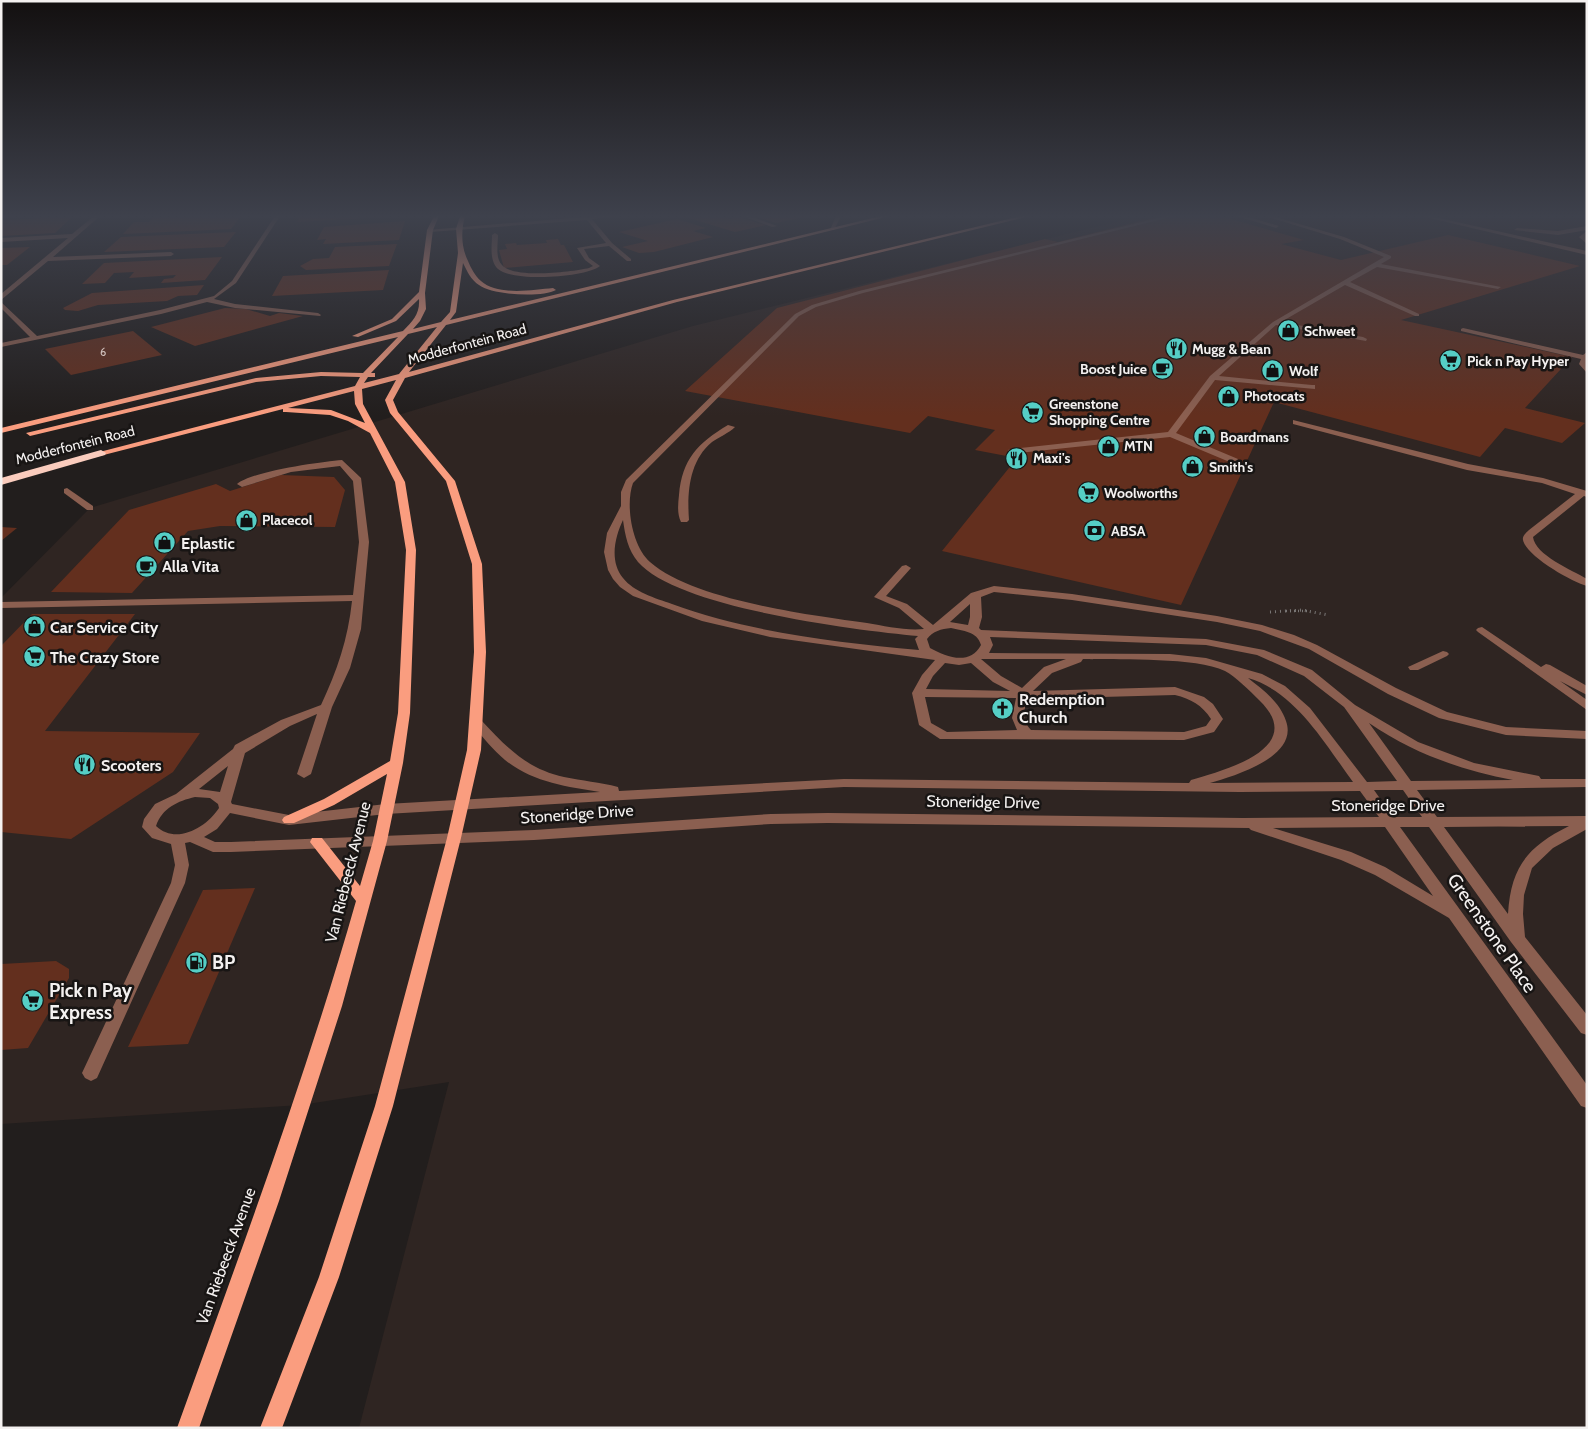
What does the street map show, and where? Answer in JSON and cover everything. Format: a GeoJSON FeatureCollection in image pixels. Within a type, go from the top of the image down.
{"type":"FeatureCollection","features":[{"type":"Feature","properties":{"kind":"highway"},"geometry":{"type":"LineString","coordinates":[[1,480],[100,453]]}},
{"type":"Feature","properties":{"kind":"main road"},"geometry":{"type":"LineString","coordinates":[[358,386],[365,375],[417,321],[423,308],[423,283]]}},
{"type":"Feature","properties":{"kind":"main road"},"geometry":{"type":"LineString","coordinates":[[272,1428],[329,1277],[384,1106],[454,838],[474,750],[480,643],[477,564],[450,482],[391,408],[389,400],[402,376],[446,322],[454,307],[457,283]]}},
{"type":"Feature","properties":{"kind":"main road"},"geometry":{"type":"LineString","coordinates":[[480,283],[482,285],[520,292],[574,287],[595,283]]}},
{"type":"Feature","properties":{"kind":"main road","name":"Modderfontein Road"},"geometry":{"type":"LineString","coordinates":[[1,431],[608,283]]}},
{"type":"Feature","properties":{"kind":"main road","name":"Modderfontein Road"},"geometry":{"type":"LineString","coordinates":[[100,453],[402,376],[675,301],[751,283]]}},
{"type":"Feature","properties":{"kind":"main road"},"geometry":{"type":"LineString","coordinates":[[266,366],[382,326],[401,315],[422,293]]}},
{"type":"Feature","properties":{"kind":"main road"},"geometry":{"type":"LineString","coordinates":[[1,440],[256,380],[312,375],[402,376]]}},
{"type":"Feature","properties":{"kind":"main road","name":"Van Riebeeck Avenue"},"geometry":{"type":"LineString","coordinates":[[188,1428],[334,1006],[380,841],[396,763],[404,712],[411,550],[400,482],[360,404],[358,386]]}},
{"type":"Feature","properties":{"kind":"main road"},"geometry":{"type":"LineString","coordinates":[[237,418],[285,410],[316,410],[342,414],[353,418],[375,434]]}},
{"type":"Feature","properties":{"kind":"main road"},"geometry":{"type":"LineString","coordinates":[[289,820],[346,793],[396,763]]}},
{"type":"Feature","properties":{"kind":"main road"},"geometry":{"type":"LineString","coordinates":[[317,842],[364,901]]}},
{"type":"Feature","properties":{"kind":"street"},"geometry":{"type":"LineString","coordinates":[[1,298],[18,283]]}},
{"type":"Feature","properties":{"kind":"street"},"geometry":{"type":"LineString","coordinates":[[1,345],[162,312],[208,300],[222,294],[233,283]]}},
{"type":"Feature","properties":{"kind":"street"},"geometry":{"type":"LineString","coordinates":[[899,283],[814,306],[797,315],[632,478],[627,485],[624,508],[633,543],[640,557],[664,577],[685,586],[723,599],[820,620],[881,629],[932,629],[962,626],[977,631],[1169,640],[1260,652],[1308,673],[1348,704],[1405,740],[1436,755],[1489,772],[1561,784]]}},
{"type":"Feature","properties":{"kind":"street"},"geometry":{"type":"LineString","coordinates":[[1171,434],[1213,378],[1275,323],[1346,283],[1417,315]]}},
{"type":"Feature","properties":{"kind":"street"},"geometry":{"type":"LineString","coordinates":[[1474,283],[1498,287]]}},
{"type":"Feature","properties":{"kind":"street"},"geometry":{"type":"LineString","coordinates":[[1,288],[12,288]]}},
{"type":"Feature","properties":{"kind":"street"},"geometry":{"type":"LineString","coordinates":[[208,300],[236,306],[318,315]]}},
{"type":"Feature","properties":{"kind":"street"},"geometry":{"type":"LineString","coordinates":[[1,304],[36,338]]}},
{"type":"Feature","properties":{"kind":"street"},"geometry":{"type":"LineString","coordinates":[[1275,323],[1363,339]]}},
{"type":"Feature","properties":{"kind":"street"},"geometry":{"type":"LineString","coordinates":[[1463,330],[1586,356],[1583,364],[1587,371]]}},
{"type":"Feature","properties":{"kind":"street"},"geometry":{"type":"LineString","coordinates":[[1213,378],[1312,387]]}},
{"type":"Feature","properties":{"kind":"street"},"geometry":{"type":"LineString","coordinates":[[1296,422],[1467,467],[1543,481],[1584,493]]}},
{"type":"Feature","properties":{"kind":"street"},"geometry":{"type":"LineString","coordinates":[[684,520],[682,490],[691,464],[705,444],[731,426]]}},
{"type":"Feature","properties":{"kind":"street"},"geometry":{"type":"LineString","coordinates":[[1011,452],[1171,434],[1235,461]]}},
{"type":"Feature","properties":{"kind":"street"},"geometry":{"type":"LineString","coordinates":[[242,484],[291,468],[342,463],[353,474],[359,485],[364,542],[355,629],[344,668],[326,707],[304,774]]}},
{"type":"Feature","properties":{"kind":"street"},"geometry":{"type":"LineString","coordinates":[[67,491],[90,508]]}},
{"type":"Feature","properties":{"kind":"street"},"geometry":{"type":"LineString","coordinates":[[1584,493],[1532,532],[1528,537],[1528,542],[1541,556],[1587,583]]}},
{"type":"Feature","properties":{"kind":"street","name":"Greenstone Place"},"geometry":{"type":"LineString","coordinates":[[624,508],[614,525],[610,542],[610,564],[618,579],[630,589],[650,600],[707,620],[781,636],[937,657],[952,661],[978,658],[1089,656],[1170,658],[1206,662],[1258,677],[1293,698],[1306,711],[1390,822],[1587,1100]]}},
{"type":"Feature","properties":{"kind":"street"},"geometry":{"type":"LineString","coordinates":[[906,568],[879,597],[903,606],[932,629]]}},
{"type":"Feature","properties":{"kind":"street"},"geometry":{"type":"LineString","coordinates":[[918,693],[1026,695],[1175,691],[1190,695],[1208,704],[1217,719],[1210,729],[1184,736],[1028,734],[945,736],[924,725],[918,708],[918,693],[920,684],[937,657],[922,644],[921,639],[963,602],[984,591],[1006,589],[1217,619],[1262,628],[1313,647],[1392,691],[1443,715],[1506,731],[1587,735]]}},
{"type":"Feature","properties":{"kind":"street"},"geometry":{"type":"LineString","coordinates":[[975,595],[977,631],[987,639],[989,645],[978,658],[997,680],[1026,695]]}},
{"type":"Feature","properties":{"kind":"street"},"geometry":{"type":"LineString","coordinates":[[1,605],[166,600],[359,598]]}},
{"type":"Feature","properties":{"kind":"street"},"geometry":{"type":"LineString","coordinates":[[1482,630],[1587,706]]}},
{"type":"Feature","properties":{"kind":"street"},"geometry":{"type":"LineString","coordinates":[[1506,647],[1587,690]]}},
{"type":"Feature","properties":{"kind":"street"},"geometry":{"type":"LineString","coordinates":[[1414,667],[1444,654]]}},
{"type":"Feature","properties":{"kind":"street"},"geometry":{"type":"LineString","coordinates":[[1028,734],[1020,726],[1017,717],[1019,705],[1038,677],[1048,670],[1089,656]]}},
{"type":"Feature","properties":{"kind":"street"},"geometry":{"type":"LineString","coordinates":[[1187,786],[1260,760],[1279,740],[1281,729],[1278,716],[1270,704],[1227,668]]}},
{"type":"Feature","properties":{"kind":"street","name":"Greenstone Place"},"geometry":{"type":"LineString","coordinates":[[1348,704],[1517,938],[1587,1028]]}},
{"type":"Feature","properties":{"kind":"street"},"geometry":{"type":"LineString","coordinates":[[181,796],[240,748],[273,728],[308,712],[326,707]]}},
{"type":"Feature","properties":{"kind":"street"},"geometry":{"type":"LineString","coordinates":[[477,723],[514,761],[536,774],[563,782],[637,793]]}},
{"type":"Feature","properties":{"kind":"street"},"geometry":{"type":"LineString","coordinates":[[90,1074],[178,882],[182,865],[184,838],[215,825],[222,816],[240,748]]}},
{"type":"Feature","properties":{"kind":"street","name":"Stoneridge Drive"},"geometry":{"type":"LineString","coordinates":[[1587,783],[1365,788],[844,783],[637,793],[386,810],[289,820],[225,805],[218,796],[208,793],[181,796],[157,809],[149,827],[154,834],[164,838],[184,838],[221,847],[454,838],[818,818],[1243,823],[1587,822]]}},
{"type":"Feature","properties":{"kind":"street"},"geometry":{"type":"LineString","coordinates":[[1517,938],[1514,911],[1516,892],[1522,873],[1532,856],[1560,835],[1587,822]]}},
{"type":"Feature","properties":{"kind":"street"},"geometry":{"type":"LineString","coordinates":[[1243,823],[1354,860],[1380,871],[1454,914]]}},
{"type":"Feature","properties":{"kind":"path"},"geometry":{"type":"LineString","coordinates":[[1261,612],[1302,610],[1328,615]]}},
{"type":"Feature","properties":{"kind":"shaded area"},"geometry":{"type":"Polygon","coordinates":[[[869,283],[1587,283],[1587,1428],[359,1428],[449,1082],[301,1105],[1,1124],[1,598],[90,508],[693,326],[869,283]]]}},
{"type":"Feature","properties":{"kind":"building"},"geometry":{"type":"Polygon","coordinates":[[[83,283],[105,283],[105,283],[82,284],[83,283]]]}},
{"type":"Feature","properties":{"kind":"building"},"geometry":{"type":"Polygon","coordinates":[[[279,283],[385,283],[383,290],[272,296],[279,283]]]}},
{"type":"Feature","properties":{"kind":"building","name":"Greenstone Shopping Centre"},"geometry":{"type":"Polygon","coordinates":[[[875,283],[1525,283],[1401,320],[1572,357],[1525,408],[1585,423],[1562,443],[1505,428],[1480,457],[1274,402],[1181,605],[942,551],[1017,458],[975,450],[995,430],[928,416],[910,433],[685,391],[777,308],[875,283]]]}},
{"type":"Feature","properties":{"kind":"building"},"geometry":{"type":"Polygon","coordinates":[[[204,285],[197,295],[178,296],[167,301],[98,305],[78,311],[65,310],[63,308],[92,293],[204,285]]]}},
{"type":"Feature","properties":{"kind":"building"},"geometry":{"type":"Polygon","coordinates":[[[225,308],[246,309],[270,316],[279,313],[303,316],[195,346],[151,327],[225,308]]]}},
{"type":"Feature","properties":{"kind":"building"},"geometry":{"type":"Polygon","coordinates":[[[133,331],[162,355],[71,375],[45,349],[133,331]]]}},
{"type":"Feature","properties":{"kind":"building"},"geometry":{"type":"Polygon","coordinates":[[[281,475],[334,477],[345,490],[335,527],[220,526],[188,531],[132,593],[51,592],[129,510],[216,484],[230,491],[281,475]]]}},
{"type":"Feature","properties":{"kind":"building"},"geometry":{"type":"Polygon","coordinates":[[[1,527],[17,528],[1,541],[1,527]]]}},
{"type":"Feature","properties":{"kind":"building"},"geometry":{"type":"Polygon","coordinates":[[[32,614],[135,614],[45,731],[200,733],[173,772],[71,839],[1,832],[1,646],[32,614]]]}},
{"type":"Feature","properties":{"kind":"building"},"geometry":{"type":"Polygon","coordinates":[[[255,888],[188,1044],[128,1047],[203,890],[255,888]]]}},
{"type":"Feature","properties":{"kind":"building"},"geometry":{"type":"Polygon","coordinates":[[[56,961],[69,969],[69,978],[28,1048],[1,1050],[1,964],[56,961]]]}},
{"type":"Feature","properties":{"kind":"place","name":"Schweet"},"geometry":{"type":"Point","coordinates":[1288,331]}},
{"type":"Feature","properties":{"kind":"place","name":"Mugg & Bean"},"geometry":{"type":"Point","coordinates":[1176,349]}},
{"type":"Feature","properties":{"kind":"place","name":"Pick n Pay Hyper"},"geometry":{"type":"Point","coordinates":[1451,361]}},
{"type":"Feature","properties":{"kind":"place","name":"Boost Juice"},"geometry":{"type":"Point","coordinates":[1163,369]}},
{"type":"Feature","properties":{"kind":"place","name":"Wolf"},"geometry":{"type":"Point","coordinates":[1273,371]}},
{"type":"Feature","properties":{"kind":"place","name":"Photocats"},"geometry":{"type":"Point","coordinates":[1228,396]}},
{"type":"Feature","properties":{"kind":"place","name":"Greenstone Shopping Centre"},"geometry":{"type":"Point","coordinates":[1033,412]}},
{"type":"Feature","properties":{"kind":"place","name":"Boardmans"},"geometry":{"type":"Point","coordinates":[1204,437]}},
{"type":"Feature","properties":{"kind":"place","name":"MTN"},"geometry":{"type":"Point","coordinates":[1108,446]}},
{"type":"Feature","properties":{"kind":"place","name":"Maxi's"},"geometry":{"type":"Point","coordinates":[1017,458]}},
{"type":"Feature","properties":{"kind":"place","name":"Smith's"},"geometry":{"type":"Point","coordinates":[1193,467]}},
{"type":"Feature","properties":{"kind":"place","name":"Woolworths"},"geometry":{"type":"Point","coordinates":[1088,493]}},
{"type":"Feature","properties":{"kind":"place","name":"Placecol"},"geometry":{"type":"Point","coordinates":[246,520]}},
{"type":"Feature","properties":{"kind":"place","name":"ABSA"},"geometry":{"type":"Point","coordinates":[1095,531]}},
{"type":"Feature","properties":{"kind":"place","name":"Eplastic"},"geometry":{"type":"Point","coordinates":[165,543]}},
{"type":"Feature","properties":{"kind":"place","name":"Alla Vita"},"geometry":{"type":"Point","coordinates":[146,566]}},
{"type":"Feature","properties":{"kind":"place","name":"Car Service City"},"geometry":{"type":"Point","coordinates":[34,627]}},
{"type":"Feature","properties":{"kind":"place","name":"The Crazy Store"},"geometry":{"type":"Point","coordinates":[34,657]}},
{"type":"Feature","properties":{"kind":"place","name":"Redemption Church"},"geometry":{"type":"Point","coordinates":[1003,708]}},
{"type":"Feature","properties":{"kind":"place","name":"Scooters"},"geometry":{"type":"Point","coordinates":[85,765]}},
{"type":"Feature","properties":{"kind":"place","name":"BP"},"geometry":{"type":"Point","coordinates":[196,962]}},
{"type":"Feature","properties":{"kind":"place","name":"Pick n Pay Express"},"geometry":{"type":"Point","coordinates":[33,1001]}}]}
